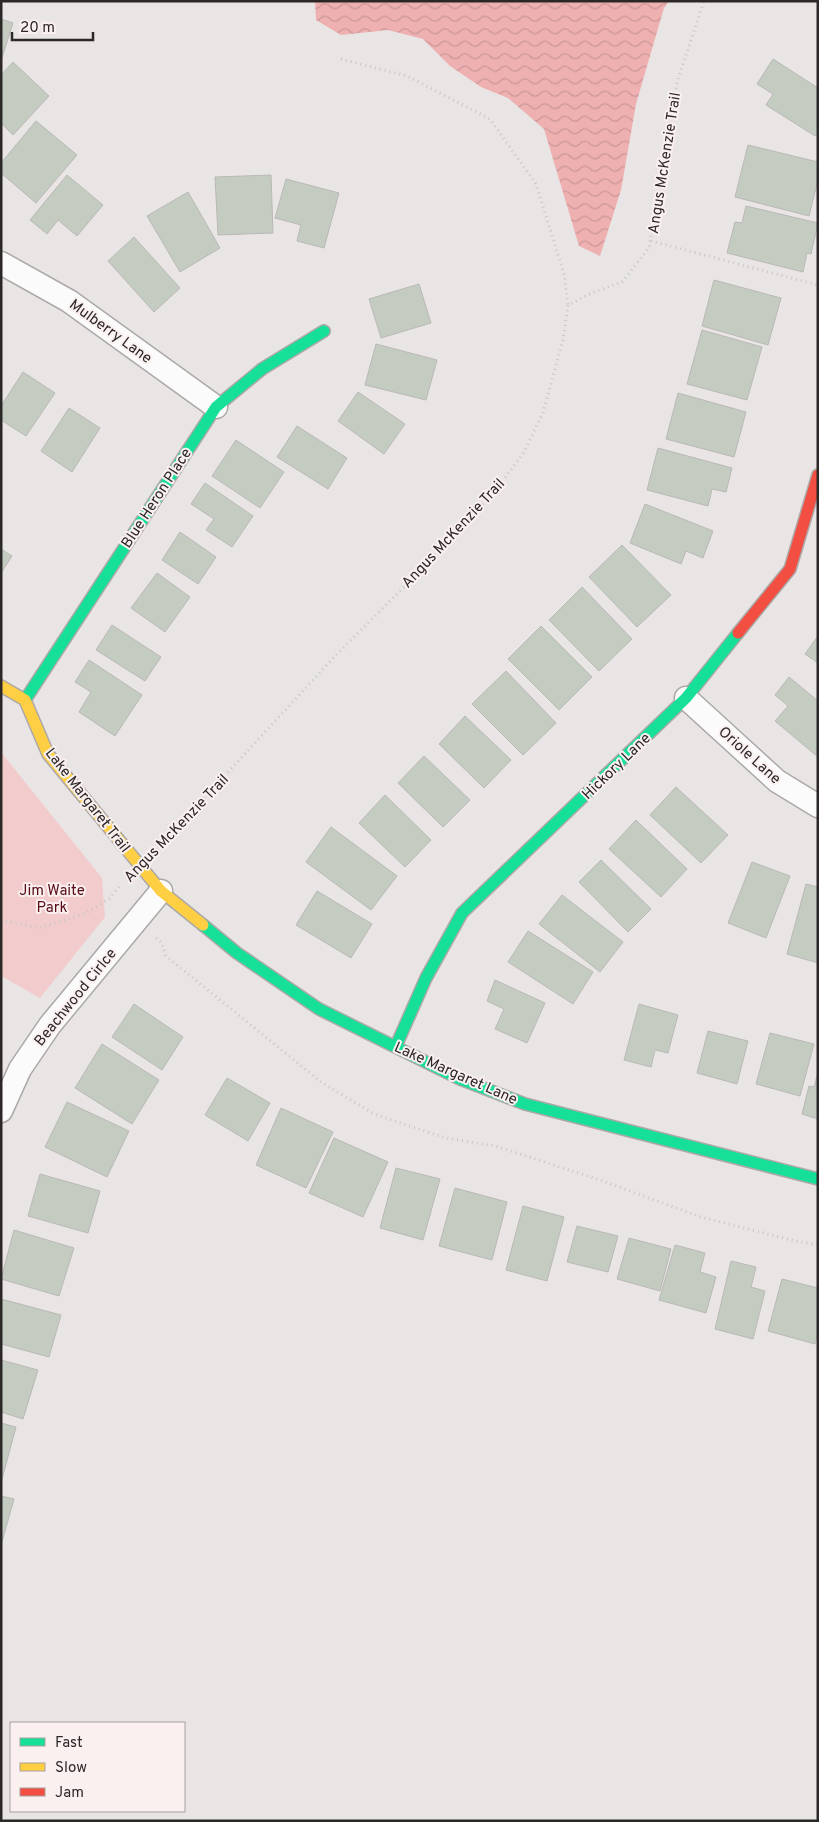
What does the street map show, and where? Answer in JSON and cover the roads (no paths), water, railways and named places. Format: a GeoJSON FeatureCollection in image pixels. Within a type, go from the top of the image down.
{"type":"FeatureCollection","features":[{"type":"Feature","properties":{"kind":"street","name":"Mulberry Lane"},"geometry":{"type":"LineString","coordinates":[[1,263],[69,301],[216,407]]}},
{"type":"Feature","properties":{"kind":"street","name":"Blue Heron Place"},"geometry":{"type":"LineString","coordinates":[[25,700],[216,407],[262,369],[324,331]]}},
{"type":"Feature","properties":{"kind":"street","name":"Hickory Lane"},"geometry":{"type":"LineString","coordinates":[[396,1046],[426,978],[462,913],[686,698],[790,569],[818,475]]}},
{"type":"Feature","properties":{"kind":"street"},"geometry":{"type":"LineString","coordinates":[[1,686],[25,700]]}},
{"type":"Feature","properties":{"kind":"street","name":"Oriole Lane"},"geometry":{"type":"LineString","coordinates":[[686,698],[777,781],[818,806]]}},
{"type":"Feature","properties":{"kind":"street","name":"Lake Margaret Trail"},"geometry":{"type":"LineString","coordinates":[[25,700],[48,754],[162,891]]}},
{"type":"Feature","properties":{"kind":"street","name":"Lake Margaret Lane"},"geometry":{"type":"LineString","coordinates":[[162,891],[237,952],[319,1009],[460,1078],[525,1104],[818,1180]]}},
{"type":"Feature","properties":{"kind":"street","name":"Beachwood Cirlce"},"geometry":{"type":"LineString","coordinates":[[1,1111],[20,1069],[50,1025],[162,891]]}},
{"type":"Feature","properties":{"kind":"water"},"geometry":{"type":"Polygon","coordinates":[[[315,1],[669,1],[664,8],[636,104],[621,190],[600,256],[579,246],[544,129],[508,98],[481,87],[450,66],[423,39],[388,30],[341,35],[316,20],[315,1]]]}},
{"type":"Feature","properties":{"kind":"park label","name":"Jim Waite Park"},"geometry":{"type":"Point","coordinates":[52,898]}}]}
